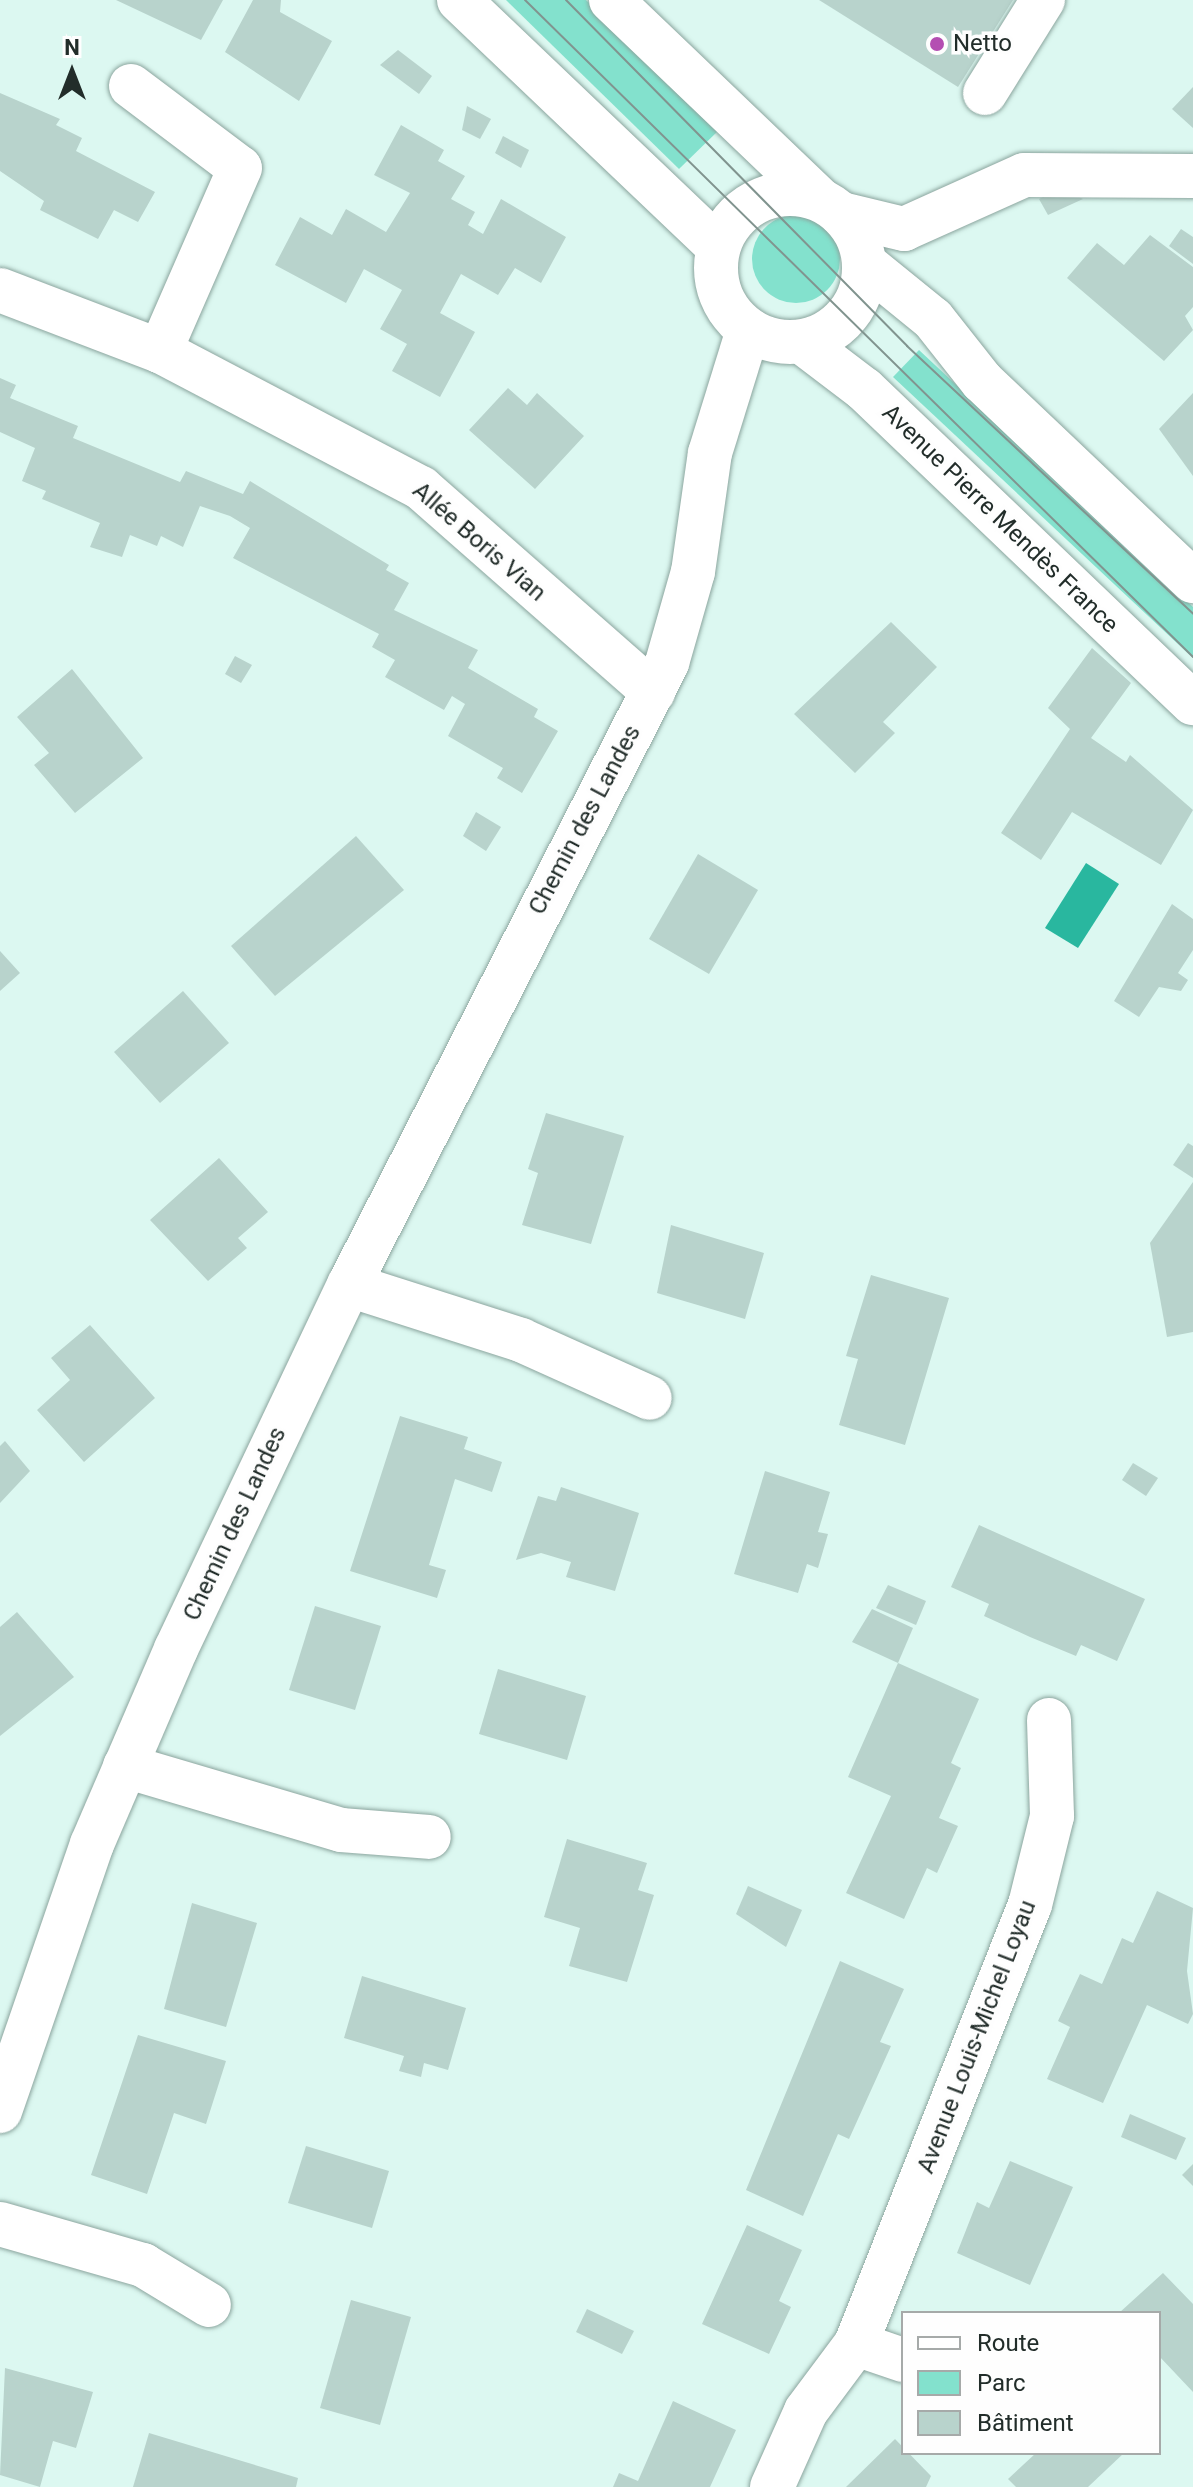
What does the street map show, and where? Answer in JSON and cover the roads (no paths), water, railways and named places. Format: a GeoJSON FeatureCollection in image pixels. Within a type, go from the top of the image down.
{"type":"FeatureCollection","features":[{"type":"Feature","properties":{"kind":"street"},"geometry":{"type":"LineString","coordinates":[[459,0],[718,247]]}},
{"type":"Feature","properties":{"kind":"street"},"geometry":{"type":"LineString","coordinates":[[611,0],[830,206],[864,263],[933,319],[982,381],[1193,581]]}},
{"type":"Feature","properties":{"kind":"street"},"geometry":{"type":"LineString","coordinates":[[985,93],[1043,0]]}},
{"type":"Feature","properties":{"kind":"street"},"geometry":{"type":"LineString","coordinates":[[131,86],[240,168],[160,351]]}},
{"type":"Feature","properties":{"kind":"street"},"geometry":{"type":"LineString","coordinates":[[864,263],[859,298],[844,320],[802,342],[748,330],[726,307],[715,278],[718,247],[751,204],[782,194],[904,229],[1024,175],[1193,176]]}},
{"type":"Feature","properties":{"kind":"street","name":"Allée Boris Vian"},"geometry":{"type":"LineString","coordinates":[[0,290],[160,351],[421,488],[653,692]]}},
{"type":"Feature","properties":{"kind":"street","name":"Chemin des Landes"},"geometry":{"type":"LineString","coordinates":[[0,2111],[125,1766],[349,1285],[653,692],[693,572],[710,453],[748,330]]}},
{"type":"Feature","properties":{"kind":"street","name":"Avenue Pierre Mendès France"},"geometry":{"type":"LineString","coordinates":[[802,342],[864,389],[1193,703]]}},
{"type":"Feature","properties":{"kind":"street"},"geometry":{"type":"LineString","coordinates":[[349,1285],[521,1340],[650,1398]]}},
{"type":"Feature","properties":{"kind":"street","name":"Avenue Louis-Michel Loyau"},"geometry":{"type":"LineString","coordinates":[[772,2487],[806,2411],[856,2344],[1030,1905],[1052,1816],[1049,1720]]}},
{"type":"Feature","properties":{"kind":"street"},"geometry":{"type":"LineString","coordinates":[[125,1766],[341,1830],[429,1837]]}},
{"type":"Feature","properties":{"kind":"street"},"geometry":{"type":"LineString","coordinates":[[0,2224],[143,2265],[209,2305]]}},
{"type":"Feature","properties":{"kind":"street"},"geometry":{"type":"LineString","coordinates":[[856,2344],[901,2359]]}},
{"type":"Feature","properties":{"kind":"tram line"},"geometry":{"type":"LineString","coordinates":[[525,0],[1193,657]]}},
{"type":"Feature","properties":{"kind":"tram line"},"geometry":{"type":"LineString","coordinates":[[566,0],[907,346],[1193,614]]}},
{"type":"Feature","properties":{"kind":"place","name":"Netto"},"geometry":{"type":"Point","coordinates":[937,44]}}]}
